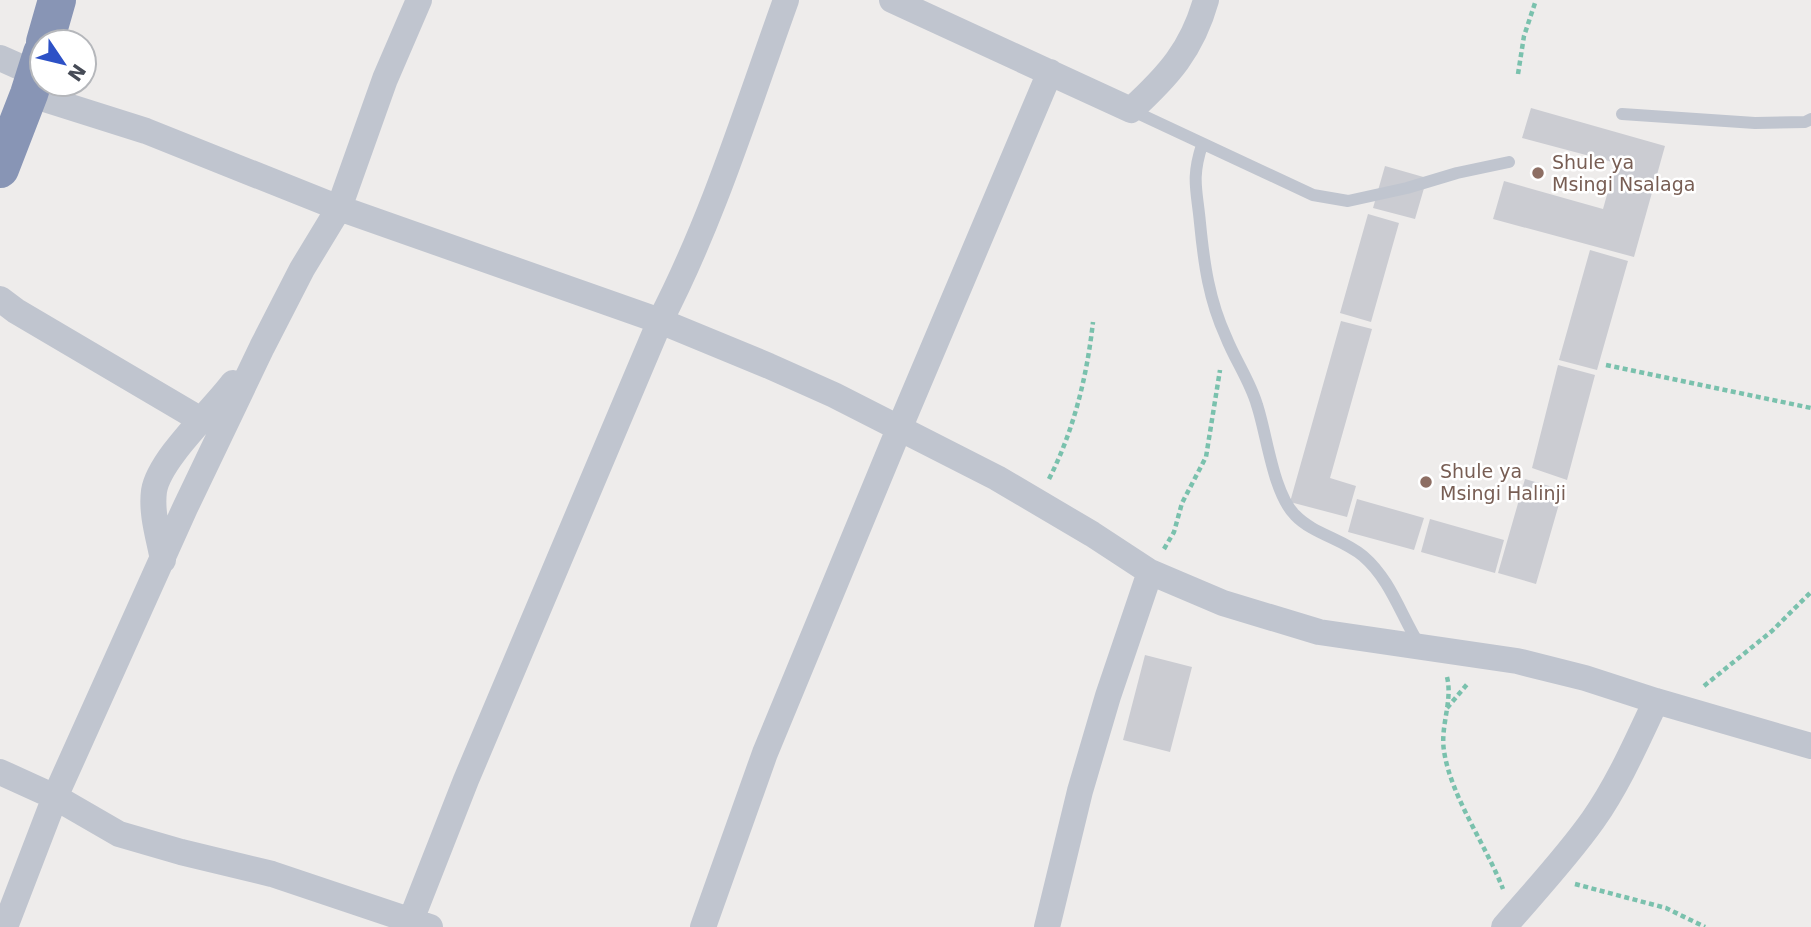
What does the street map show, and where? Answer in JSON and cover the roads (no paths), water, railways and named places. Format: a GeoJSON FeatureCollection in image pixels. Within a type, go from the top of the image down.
{"type":"FeatureCollection","features":[{"type":"Feature","properties":{"kind":"highway"},"geometry":{"type":"LineString","coordinates":[[49,28],[57,0]]}},
{"type":"Feature","properties":{"kind":"highway"},"geometry":{"type":"LineString","coordinates":[[0,169],[28,93]]}},
{"type":"Feature","properties":{"kind":"street"},"geometry":{"type":"LineString","coordinates":[[5,927],[55,797],[185,508],[261,347],[302,269],[339,208],[385,79],[419,0]]}},
{"type":"Feature","properties":{"kind":"street"},"geometry":{"type":"LineString","coordinates":[[0,772],[55,797],[119,834],[272,874],[421,923],[471,768],[660,321],[705,226],[786,0]]}},
{"type":"Feature","properties":{"kind":"street"},"geometry":{"type":"LineString","coordinates":[[892,0],[1131,110],[1164,80],[1186,49],[1206,0]]}},
{"type":"Feature","properties":{"kind":"street"},"geometry":{"type":"LineString","coordinates":[[0,58],[28,64]]}},
{"type":"Feature","properties":{"kind":"street"},"geometry":{"type":"LineString","coordinates":[[703,927],[765,754],[1050,72]]}},
{"type":"Feature","properties":{"kind":"street"},"geometry":{"type":"LineString","coordinates":[[91,98],[146,131],[339,208],[660,321],[780,371],[1036,500],[1150,572],[1223,603],[1319,632],[1517,661],[1585,678],[1811,746]]}},
{"type":"Feature","properties":{"kind":"street"},"geometry":{"type":"LineString","coordinates":[[0,299],[16,312],[201,420]]}},
{"type":"Feature","properties":{"kind":"street"},"geometry":{"type":"LineString","coordinates":[[163,560],[155,517],[155,487],[160,475],[261,347]]}},
{"type":"Feature","properties":{"kind":"street"},"geometry":{"type":"LineString","coordinates":[[1047,927],[1080,791],[1108,696],[1150,572]]}},
{"type":"Feature","properties":{"kind":"street"},"geometry":{"type":"LineString","coordinates":[[1505,926],[1595,818],[1667,704]]}},
{"type":"Feature","properties":{"kind":"lane"},"geometry":{"type":"LineString","coordinates":[[1131,110],[1313,195],[1348,201],[1509,162]]}},
{"type":"Feature","properties":{"kind":"lane"},"geometry":{"type":"LineString","coordinates":[[1622,114],[1755,123],[1805,122],[1811,119]]}},
{"type":"Feature","properties":{"kind":"lane"},"geometry":{"type":"LineString","coordinates":[[1202,145],[1195,167],[1194,187],[1200,221],[1202,258],[1212,303],[1254,394],[1270,448],[1274,475],[1285,502],[1295,516],[1362,555],[1381,575],[1431,649]]}},
{"type":"Feature","properties":{"kind":"place","name":"Shule ya Msingi Nsalaga"},"geometry":{"type":"Point","coordinates":[1538,173]}},
{"type":"Feature","properties":{"kind":"place","name":"Shule ya Msingi Halinji"},"geometry":{"type":"Point","coordinates":[1426,482]}}]}
